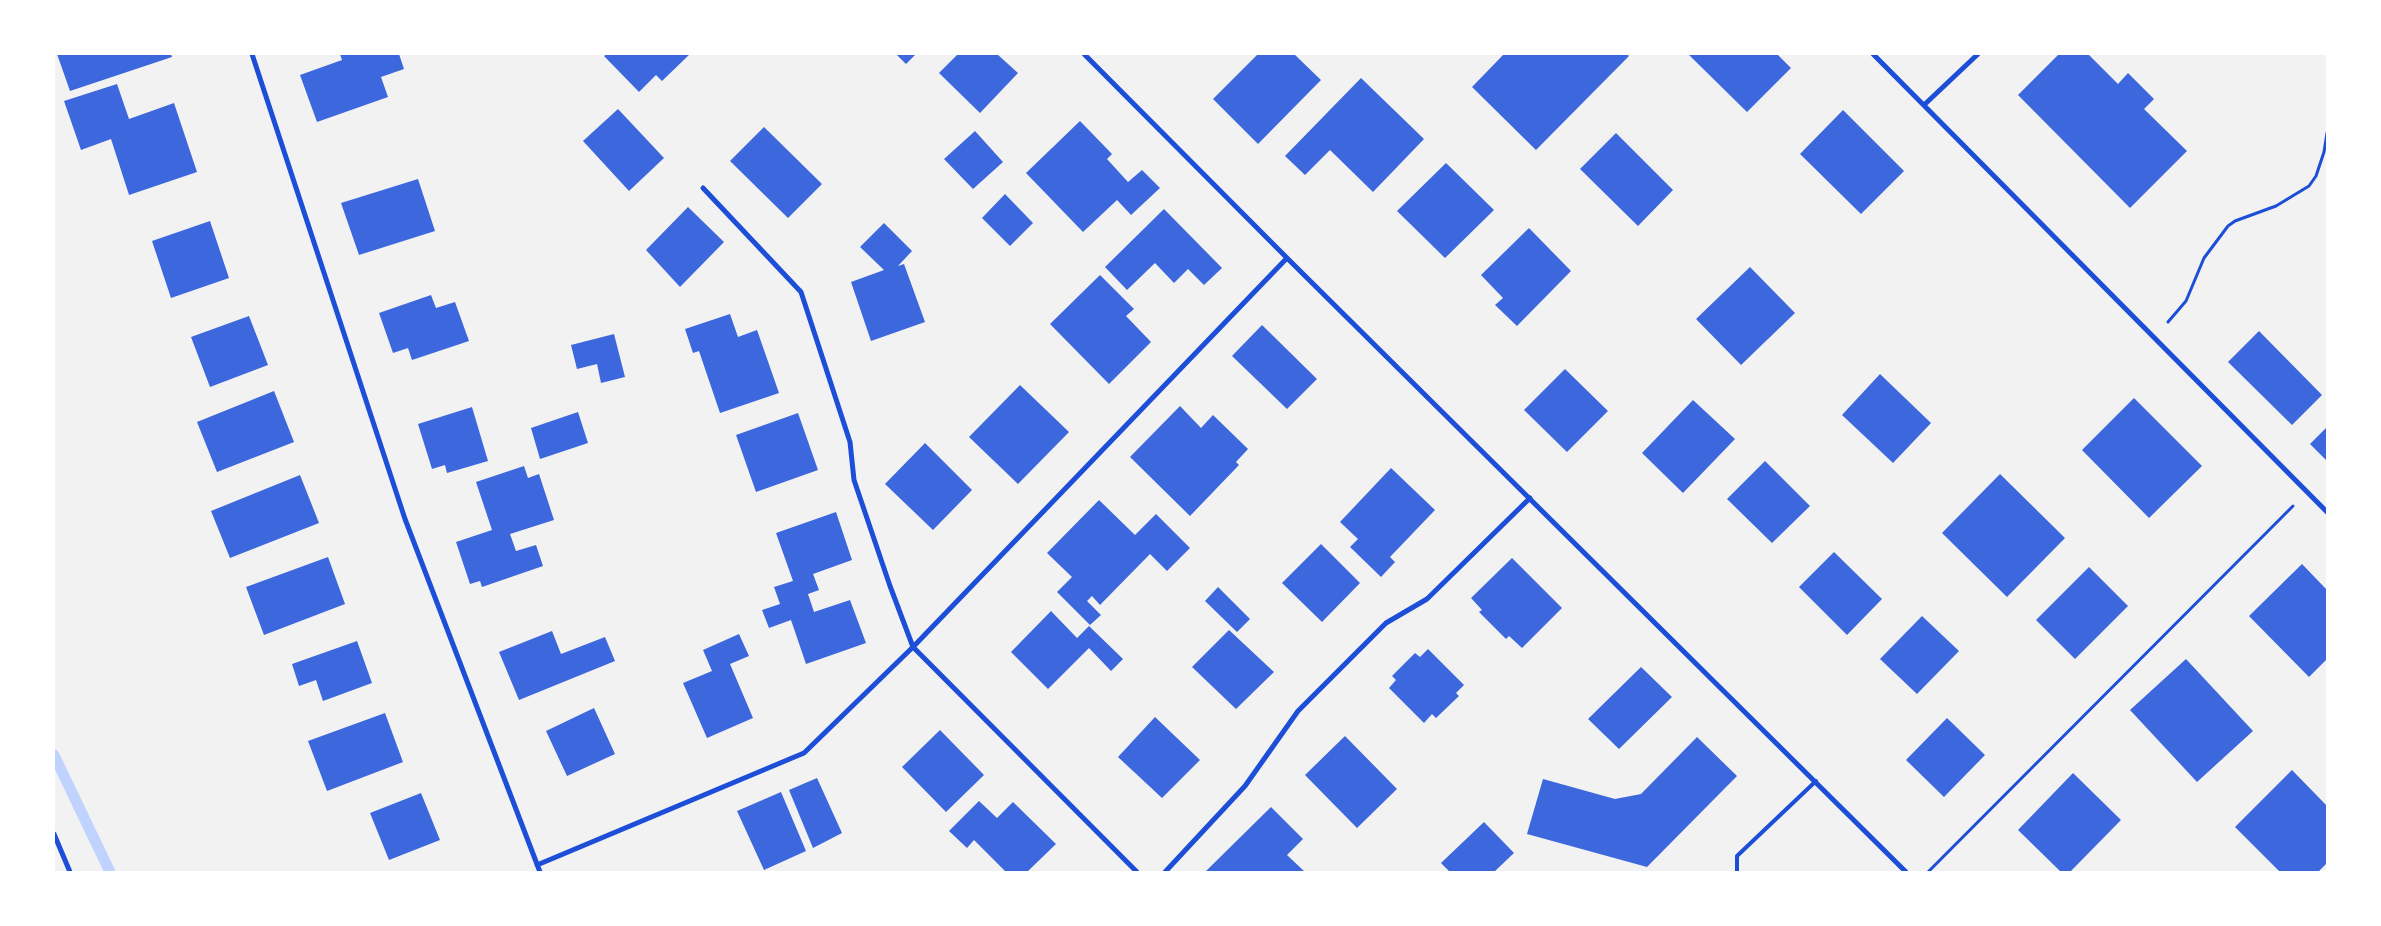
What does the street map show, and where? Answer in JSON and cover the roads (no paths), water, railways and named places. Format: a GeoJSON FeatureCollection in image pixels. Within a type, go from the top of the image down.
{"type":"FeatureCollection","features":[{"type":"Feature","properties":{"kind":"street"},"geometry":{"type":"LineString","coordinates":[[252,54],[405,519],[540,872]]}},
{"type":"Feature","properties":{"kind":"street"},"geometry":{"type":"LineString","coordinates":[[1084,54],[1906,872]]}},
{"type":"Feature","properties":{"kind":"street"},"geometry":{"type":"LineString","coordinates":[[1873,54],[2327,512]]}},
{"type":"Feature","properties":{"kind":"street"},"geometry":{"type":"LineString","coordinates":[[1924,106],[1978,54]]}},
{"type":"Feature","properties":{"kind":"street"},"geometry":{"type":"LineString","coordinates":[[703,188],[801,292],[850,442],[854,480],[913,647],[1137,872]]}},
{"type":"Feature","properties":{"kind":"street"},"geometry":{"type":"LineString","coordinates":[[537,865],[804,753],[913,647],[1287,258]]}},
{"type":"Feature","properties":{"kind":"street"},"geometry":{"type":"LineString","coordinates":[[1164,872],[1245,786],[1298,711],[1386,623],[1427,599],[1530,498]]}},
{"type":"Feature","properties":{"kind":"street"},"geometry":{"type":"LineString","coordinates":[[54,834],[70,872]]}},
{"type":"Feature","properties":{"kind":"lane"},"geometry":{"type":"LineString","coordinates":[[1737,872],[1737,856],[1816,781]]}},
{"type":"Feature","properties":{"kind":"waterway"},"geometry":{"type":"LineString","coordinates":[[54,755],[110,872]]}}]}
